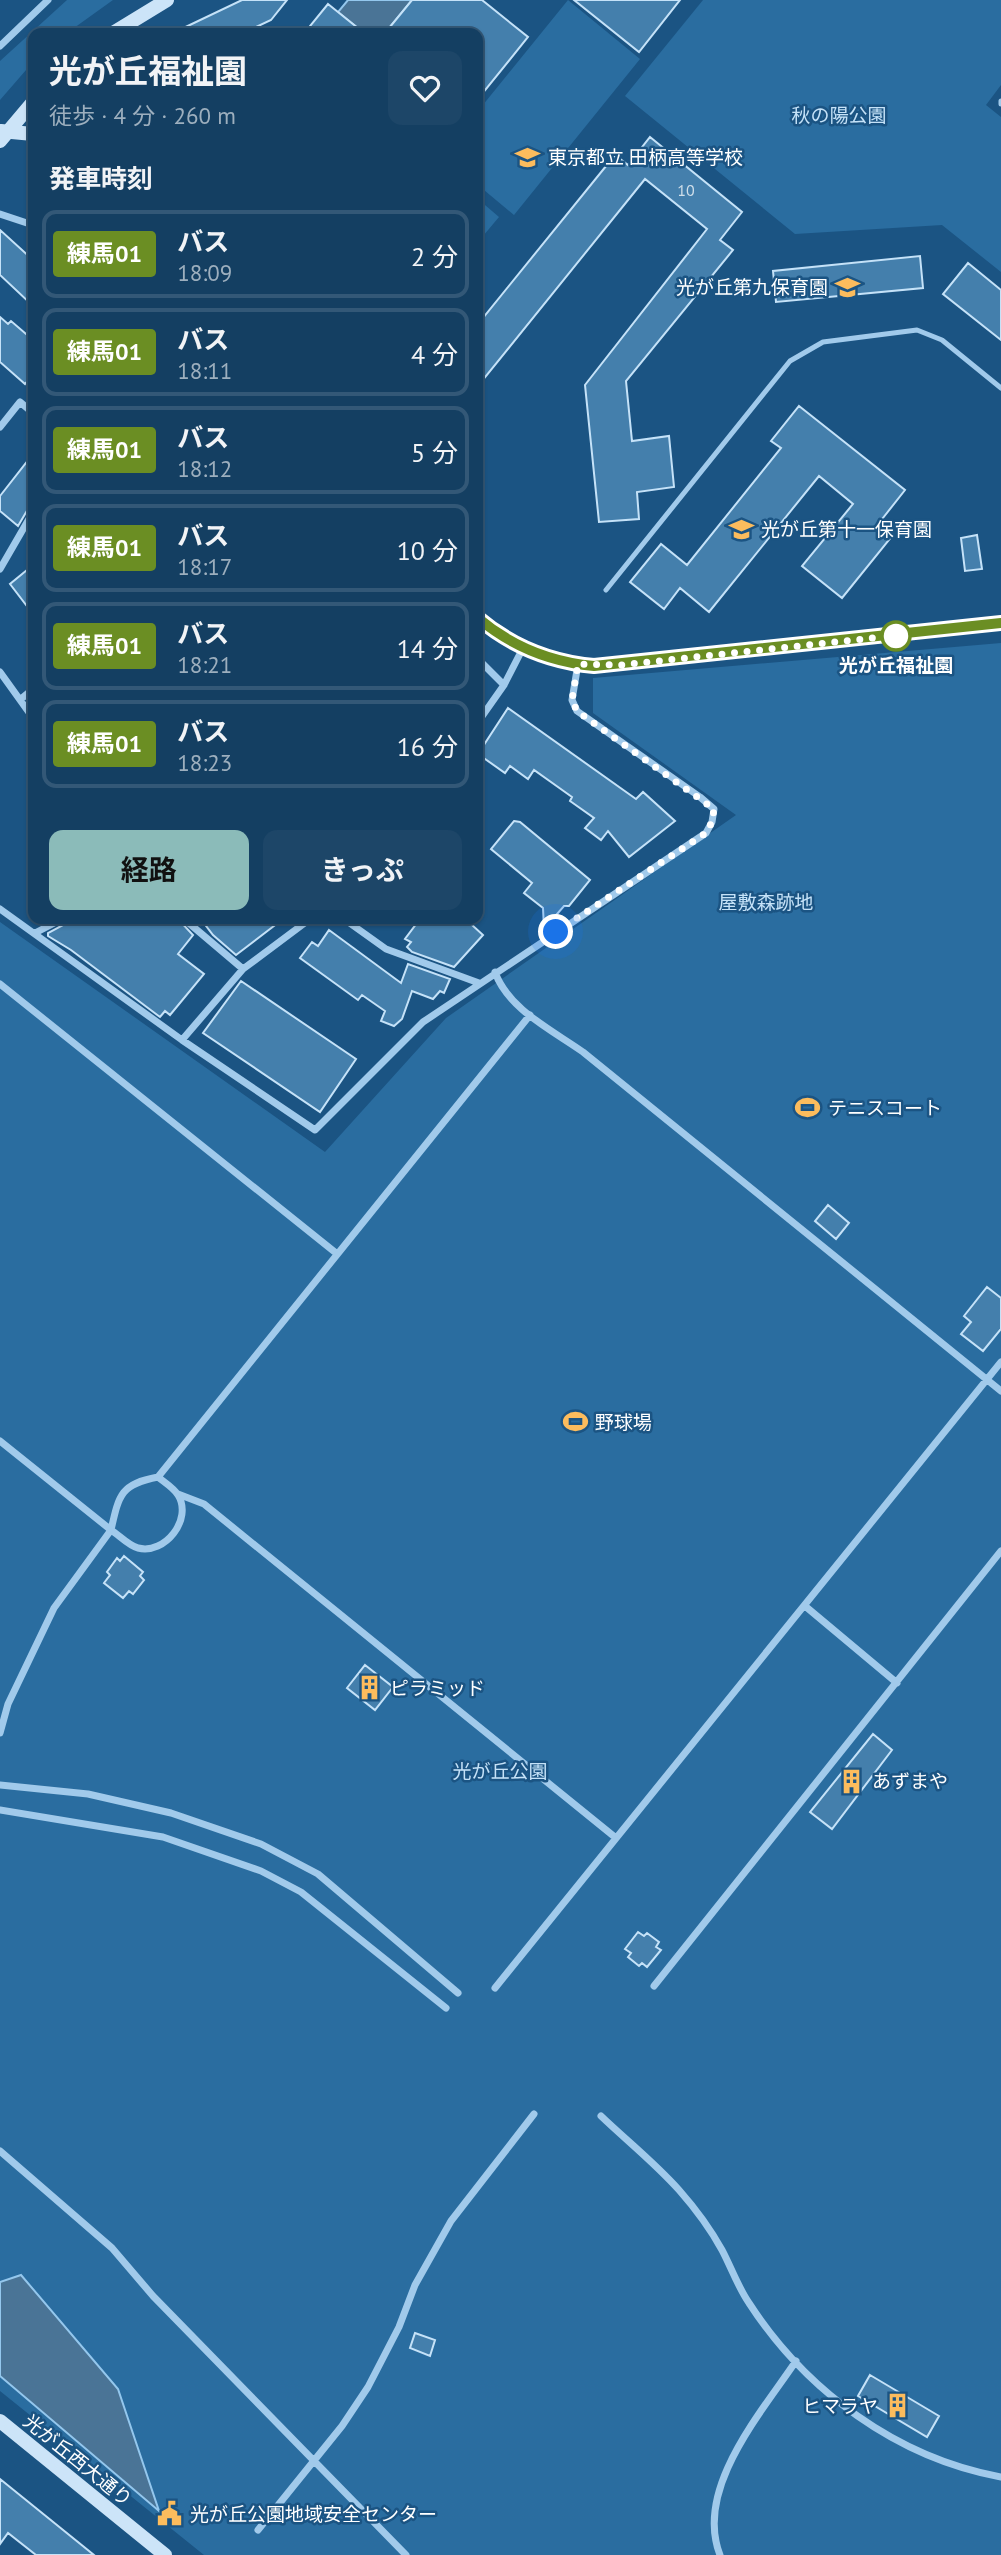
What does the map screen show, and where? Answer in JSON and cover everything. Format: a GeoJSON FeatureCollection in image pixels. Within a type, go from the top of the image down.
{"type":"FeatureCollection","features":[{"type":"Feature","properties":{"kind":"street"},"geometry":{"type":"LineString","coordinates":[[0,46],[48,0]]}},
{"type":"Feature","properties":{"kind":"street"},"geometry":{"type":"LineString","coordinates":[[121,28],[167,0]]}},
{"type":"Feature","properties":{"kind":"street"},"geometry":{"type":"LineString","coordinates":[[2,134],[28,107]]}},
{"type":"Feature","properties":{"kind":"street"},"geometry":{"type":"LineString","coordinates":[[2,134],[28,134]]}},
{"type":"Feature","properties":{"kind":"street"},"geometry":{"type":"LineString","coordinates":[[0,214],[28,223]]}},
{"type":"Feature","properties":{"kind":"street"},"geometry":{"type":"LineString","coordinates":[[0,427],[20,402],[28,408]]}},
{"type":"Feature","properties":{"kind":"street"},"geometry":{"type":"LineString","coordinates":[[0,569],[28,521]]}},
{"type":"Feature","properties":{"kind":"street"},"geometry":{"type":"LineString","coordinates":[[483,622],[498,635],[523,648],[578,664],[621,665],[1001,623]]}},
{"type":"Feature","properties":{"kind":"street"},"geometry":{"type":"LineString","coordinates":[[483,715],[504,685],[523,648]]}},
{"type":"Feature","properties":{"kind":"street"},"geometry":{"type":"LineString","coordinates":[[483,664],[504,685]]}},
{"type":"Feature","properties":{"kind":"street"},"geometry":{"type":"LineString","coordinates":[[0,909],[183,1040],[315,1130],[423,1022],[706,833],[712,822],[714,809],[577,711],[572,700],[578,664]]}},
{"type":"Feature","properties":{"kind":"street"},"geometry":{"type":"LineString","coordinates":[[0,672],[28,709]]}},
{"type":"Feature","properties":{"kind":"street"},"geometry":{"type":"LineString","coordinates":[[22,699],[28,694]]}},
{"type":"Feature","properties":{"kind":"street"},"geometry":{"type":"LineString","coordinates":[[35,933],[52,924]]}},
{"type":"Feature","properties":{"kind":"street"},"geometry":{"type":"LineString","coordinates":[[190,924],[243,970]]}},
{"type":"Feature","properties":{"kind":"street"},"geometry":{"type":"LineString","coordinates":[[183,1040],[243,970],[303,924]]}},
{"type":"Feature","properties":{"kind":"street"},"geometry":{"type":"LineString","coordinates":[[351,924],[386,949],[479,983]]}},
{"type":"Feature","properties":{"kind":"street"},"geometry":{"type":"LineString","coordinates":[[495,972],[499,985],[512,1000],[583,1052],[1001,1391]]}},
{"type":"Feature","properties":{"kind":"street"},"geometry":{"type":"LineString","coordinates":[[0,984],[336,1253]]}},
{"type":"Feature","properties":{"kind":"street"},"geometry":{"type":"LineString","coordinates":[[0,1733],[8,1704],[54,1608],[111,1530],[122,1495],[135,1482],[158,1476],[530,1014]]}},
{"type":"Feature","properties":{"kind":"street"},"geometry":{"type":"LineString","coordinates":[[495,1989],[1001,1362]]}},
{"type":"Feature","properties":{"kind":"street"},"geometry":{"type":"LineString","coordinates":[[0,1441],[111,1530],[138,1548],[158,1547],[178,1529],[182,1506],[178,1494]]}},
{"type":"Feature","properties":{"kind":"street"},"geometry":{"type":"LineString","coordinates":[[158,1476],[178,1494],[204,1504],[616,1838]]}},
{"type":"Feature","properties":{"kind":"street"},"geometry":{"type":"LineString","coordinates":[[654,1986],[1001,1551]]}},
{"type":"Feature","properties":{"kind":"street"},"geometry":{"type":"LineString","coordinates":[[804,1606],[897,1683]]}},
{"type":"Feature","properties":{"kind":"street"},"geometry":{"type":"LineString","coordinates":[[0,1785],[88,1794],[171,1813],[261,1844],[318,1874],[458,1993]]}},
{"type":"Feature","properties":{"kind":"street"},"geometry":{"type":"LineString","coordinates":[[0,1810],[163,1837],[261,1871],[301,1892],[446,2008]]}},
{"type":"Feature","properties":{"kind":"street"},"geometry":{"type":"LineString","coordinates":[[258,2530],[342,2426],[368,2386],[399,2327],[415,2285],[451,2221],[534,2114]]}},
{"type":"Feature","properties":{"kind":"street"},"geometry":{"type":"LineString","coordinates":[[601,2116],[678,2189],[720,2247],[748,2303],[796,2361],[845,2408],[874,2428],[925,2454],[972,2471],[1001,2477]]}},
{"type":"Feature","properties":{"kind":"street"},"geometry":{"type":"LineString","coordinates":[[0,2151],[112,2248],[153,2296],[405,2555]]}},
{"type":"Feature","properties":{"kind":"street"},"geometry":{"type":"LineString","coordinates":[[720,2555],[717,2547],[716,2499],[730,2460],[796,2361]]}},
{"type":"Feature","properties":{"kind":"street","name":"光が丘西大通り"},"geometry":{"type":"LineString","coordinates":[[0,2421],[165,2555]]}},
{"type":"Feature","properties":{"kind":"lane"},"geometry":{"type":"LineString","coordinates":[[607,590],[790,361],[808,349],[823,342],[917,330],[942,340],[1001,388]]}},
{"type":"Feature","properties":{"kind":"green space"},"geometry":{"type":"Polygon","coordinates":[[[67,0],[113,0],[74,28],[36,28],[67,0]]]}},
{"type":"Feature","properties":{"kind":"green space"},"geometry":{"type":"Polygon","coordinates":[[[568,0],[640,59],[514,215],[483,189],[483,105],[568,0]]]}},
{"type":"Feature","properties":{"kind":"green space","name":"秋の陽公園"},"geometry":{"type":"Polygon","coordinates":[[[703,0],[1001,0],[1001,85],[986,105],[1001,117],[1001,272],[942,225],[795,234],[625,96],[703,0]]]}},
{"type":"Feature","properties":{"kind":"green space"},"geometry":{"type":"Polygon","coordinates":[[[28,36],[28,68],[0,100],[0,61],[28,36]]]}},
{"type":"Feature","properties":{"kind":"green space"},"geometry":{"type":"Polygon","coordinates":[[[483,203],[499,217],[483,236],[483,203]]]}},
{"type":"Feature","properties":{"kind":"green space","name":"光が丘公園"},"geometry":{"type":"Polygon","coordinates":[[[1001,643],[1001,2555],[204,2555],[0,2391],[0,922],[325,1152],[446,1018],[736,815],[593,713],[593,678],[1001,643]]]}},
{"type":"Feature","properties":{"kind":"shaded area"},"geometry":{"type":"Polygon","coordinates":[[[348,0],[412,0],[389,28],[358,28],[338,12],[348,0]]]}},
{"type":"Feature","properties":{"kind":"shaded area"},"geometry":{"type":"Polygon","coordinates":[[[21,2275],[118,2389],[159,2511],[0,2376],[0,2282],[21,2275]]]}},
{"type":"Feature","properties":{"kind":"building"},"geometry":{"type":"Polygon","coordinates":[[[242,0],[287,0],[271,20],[256,28],[183,28],[242,0]]]}},
{"type":"Feature","properties":{"kind":"building"},"geometry":{"type":"Polygon","coordinates":[[[412,0],[482,0],[528,37],[483,93],[483,28],[389,28],[412,0]]]}},
{"type":"Feature","properties":{"kind":"building"},"geometry":{"type":"Polygon","coordinates":[[[574,0],[680,0],[639,52],[574,0]]]}},
{"type":"Feature","properties":{"kind":"building"},"geometry":{"type":"Polygon","coordinates":[[[328,4],[358,28],[313,28],[310,26],[328,4]]]}},
{"type":"Feature","properties":{"kind":"building"},"geometry":{"type":"Polygon","coordinates":[[[650,137],[742,212],[720,240],[733,250],[626,381],[632,441],[669,436],[674,487],[637,492],[639,519],[599,522],[585,385],[707,229],[645,179],[483,380],[483,318],[615,155],[628,165],[650,137]]]}},
{"type":"Feature","properties":{"kind":"building"},"geometry":{"type":"Polygon","coordinates":[[[0,230],[28,255],[28,301],[0,275],[0,230]]]}},
{"type":"Feature","properties":{"kind":"building"},"geometry":{"type":"Polygon","coordinates":[[[920,256],[923,288],[776,302],[773,271],[920,256]]]}},
{"type":"Feature","properties":{"kind":"building"},"geometry":{"type":"Polygon","coordinates":[[[968,263],[1001,290],[1001,340],[943,294],[968,263]]]}},
{"type":"Feature","properties":{"kind":"building"},"geometry":{"type":"Polygon","coordinates":[[[0,317],[8,324],[11,321],[28,336],[28,380],[25,384],[0,362],[0,317]]]}},
{"type":"Feature","properties":{"kind":"building"},"geometry":{"type":"Polygon","coordinates":[[[799,406],[905,490],[879,523],[893,535],[842,598],[802,566],[853,504],[819,476],[709,612],[680,588],[664,609],[630,582],[661,544],[687,565],[781,448],[771,441],[799,406]]]}},
{"type":"Feature","properties":{"kind":"building"},"geometry":{"type":"Polygon","coordinates":[[[28,460],[28,509],[18,526],[0,511],[0,496],[28,460]]]}},
{"type":"Feature","properties":{"kind":"building"},"geometry":{"type":"Polygon","coordinates":[[[977,535],[982,569],[965,571],[961,538],[977,535]]]}},
{"type":"Feature","properties":{"kind":"building"},"geometry":{"type":"Polygon","coordinates":[[[28,569],[28,607],[10,584],[28,569]]]}},
{"type":"Feature","properties":{"kind":"building"},"geometry":{"type":"Polygon","coordinates":[[[508,708],[636,799],[643,792],[675,821],[629,857],[608,831],[601,840],[585,828],[594,818],[570,801],[572,797],[534,770],[528,779],[510,766],[505,773],[483,758],[483,746],[508,708]]]}},
{"type":"Feature","properties":{"kind":"building"},"geometry":{"type":"Polygon","coordinates":[[[514,821],[520,822],[590,880],[569,906],[564,906],[544,929],[543,908],[524,893],[532,883],[491,849],[514,821]]]}},
{"type":"Feature","properties":{"kind":"building"},"geometry":{"type":"Polygon","coordinates":[[[65,924],[183,924],[193,935],[178,954],[204,974],[170,1015],[165,1011],[160,1017],[71,950],[48,936],[48,933],[65,924]]]}},
{"type":"Feature","properties":{"kind":"building"},"geometry":{"type":"Polygon","coordinates":[[[205,924],[276,924],[236,955],[205,924]]]}},
{"type":"Feature","properties":{"kind":"building"},"geometry":{"type":"Polygon","coordinates":[[[416,924],[473,924],[483,935],[454,967],[412,952],[407,947],[411,942],[405,939],[416,924]]]}},
{"type":"Feature","properties":{"kind":"building"},"geometry":{"type":"Polygon","coordinates":[[[329,930],[401,983],[408,964],[450,979],[444,993],[440,991],[433,999],[412,991],[402,1019],[394,1026],[381,1021],[385,1011],[362,995],[358,1000],[300,958],[312,942],[318,946],[329,930]]]}},
{"type":"Feature","properties":{"kind":"building"},"geometry":{"type":"Polygon","coordinates":[[[241,981],[356,1059],[320,1112],[203,1033],[241,981]]]}},
{"type":"Feature","properties":{"kind":"building"},"geometry":{"type":"Polygon","coordinates":[[[828,1205],[849,1223],[836,1239],[815,1221],[828,1205]]]}},
{"type":"Feature","properties":{"kind":"building"},"geometry":{"type":"Polygon","coordinates":[[[987,1287],[1001,1298],[1001,1329],[983,1351],[961,1334],[971,1322],[964,1316],[987,1287]]]}},
{"type":"Feature","properties":{"kind":"building"},"geometry":{"type":"Polygon","coordinates":[[[124,1556],[143,1572],[140,1576],[144,1580],[133,1594],[129,1591],[123,1598],[104,1583],[110,1575],[107,1572],[117,1558],[120,1561],[124,1556]]]}},
{"type":"Feature","properties":{"kind":"building","name":"ピラミッド"},"geometry":{"type":"Polygon","coordinates":[[[365,1665],[393,1687],[375,1710],[347,1688],[365,1665]]]}},
{"type":"Feature","properties":{"kind":"building","name":"あずまや"},"geometry":{"type":"Polygon","coordinates":[[[873,1734],[892,1750],[832,1829],[810,1812],[873,1734]]]}},
{"type":"Feature","properties":{"kind":"building"},"geometry":{"type":"Polygon","coordinates":[[[638,1932],[644,1936],[647,1933],[659,1942],[656,1947],[661,1950],[647,1967],[642,1963],[639,1966],[628,1957],[631,1953],[625,1949],[638,1932]]]}},
{"type":"Feature","properties":{"kind":"building"},"geometry":{"type":"Polygon","coordinates":[[[415,2333],[435,2340],[430,2356],[410,2348],[415,2333]]]}},
{"type":"Feature","properties":{"kind":"building","name":"ヒマラヤ"},"geometry":{"type":"Polygon","coordinates":[[[870,2375],[939,2416],[927,2437],[858,2396],[870,2375]]]}},
{"type":"Feature","properties":{"kind":"building"},"geometry":{"type":"Polygon","coordinates":[[[0,2479],[94,2555],[36,2555],[8,2533],[0,2544],[0,2479]]]}},
{"type":"Feature","properties":{"kind":"bus line","name":"練馬01"},"geometry":{"type":"LineString","coordinates":[[483,622],[498,635],[523,648],[569,663],[594,666],[1001,623]]}},
{"type":"Feature","properties":{"kind":"place","name":"東京都立 田柄高等学校"},"geometry":{"type":"Point","coordinates":[528,157]}},
{"type":"Feature","properties":{"kind":"place","name":"光が丘第九保育園"},"geometry":{"type":"Point","coordinates":[848,287]}},
{"type":"Feature","properties":{"kind":"place","name":"光が丘第十一保育園"},"geometry":{"type":"Point","coordinates":[741,529]}},
{"type":"Feature","properties":{"kind":"place","name":"光が丘福祉園"},"geometry":{"type":"Point","coordinates":[896,636]}},
{"type":"Feature","properties":{"kind":"place","name":"テニスコート"},"geometry":{"type":"Point","coordinates":[808,1108]}},
{"type":"Feature","properties":{"kind":"place","name":"野球場"},"geometry":{"type":"Point","coordinates":[575,1422]}},
{"type":"Feature","properties":{"kind":"place","name":"ピラミッド"},"geometry":{"type":"Point","coordinates":[370,1688]}},
{"type":"Feature","properties":{"kind":"place","name":"あずまや"},"geometry":{"type":"Point","coordinates":[852,1781]}},
{"type":"Feature","properties":{"kind":"place","name":"ヒマラヤ"},"geometry":{"type":"Point","coordinates":[898,2406]}},
{"type":"Feature","properties":{"kind":"place","name":"光が丘公園地域安全センター"},"geometry":{"type":"Point","coordinates":[170,2514]}},
{"type":"Feature","properties":{"kind":"route"},"geometry":{"type":"LineString","coordinates":[[556,932],[706,833],[712,822],[714,809],[577,711],[572,700],[578,664],[621,665],[901,635],[896,636]]}},
{"type":"Feature","properties":{"kind":"park label","name":"屋敷森跡地"},"geometry":{"type":"Point","coordinates":[766,902]}}]}
